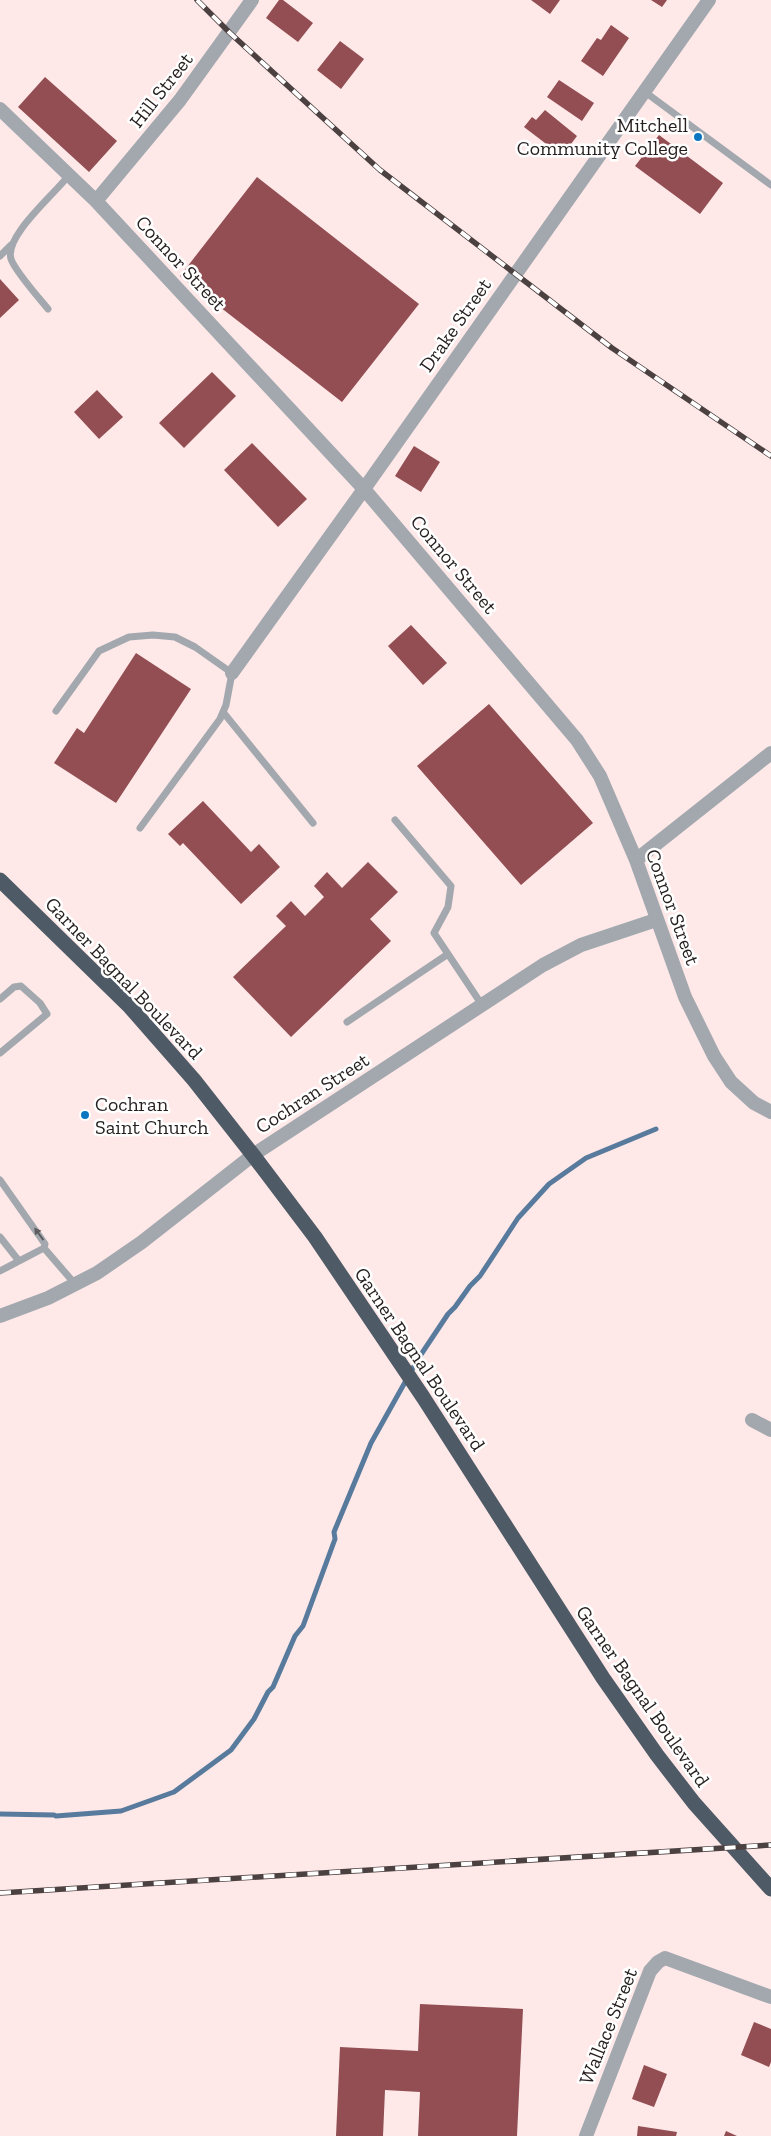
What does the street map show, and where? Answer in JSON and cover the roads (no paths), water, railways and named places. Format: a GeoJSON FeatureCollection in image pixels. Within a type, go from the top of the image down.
{"type":"FeatureCollection","features":[{"type":"Feature","properties":{"kind":"highway","name":"Garner Bagnal Boulevard"},"geometry":{"type":"LineString","coordinates":[[0,880],[130,1007],[194,1080],[254,1155],[314,1237],[414,1383],[598,1670],[657,1755],[694,1803],[771,1889]]}},
{"type":"Feature","properties":{"kind":"street","name":"Hill Street"},"geometry":{"type":"LineString","coordinates":[[96,201],[180,100],[252,0]]}},
{"type":"Feature","properties":{"kind":"street","name":"Drake Street"},"geometry":{"type":"LineString","coordinates":[[232,673],[710,0]]}},
{"type":"Feature","properties":{"kind":"street","name":"Connor Street"},"geometry":{"type":"LineString","coordinates":[[0,109],[96,201],[364,489],[577,740],[600,776],[636,860],[685,997],[714,1056],[731,1082],[754,1103],[771,1112]]}},
{"type":"Feature","properties":{"kind":"street"},"geometry":{"type":"LineString","coordinates":[[636,860],[771,753]]}},
{"type":"Feature","properties":{"kind":"street","name":"Cochran Street"},"geometry":{"type":"LineString","coordinates":[[0,1316],[48,1298],[97,1273],[142,1242],[254,1155],[543,965],[582,945],[656,920]]}},
{"type":"Feature","properties":{"kind":"street"},"geometry":{"type":"LineString","coordinates":[[752,1420],[771,1430]]}},
{"type":"Feature","properties":{"kind":"street","name":"Wallace Street"},"geometry":{"type":"LineString","coordinates":[[586,2136],[650,1971],[658,1962],[665,1958],[771,1997]]}},
{"type":"Feature","properties":{"kind":"lane"},"geometry":{"type":"LineString","coordinates":[[645,92],[771,185]]}},
{"type":"Feature","properties":{"kind":"lane"},"geometry":{"type":"LineString","coordinates":[[0,256],[10,245],[17,233],[70,175]]}},
{"type":"Feature","properties":{"kind":"lane"},"geometry":{"type":"LineString","coordinates":[[10,245],[11,259],[48,309]]}},
{"type":"Feature","properties":{"kind":"lane"},"geometry":{"type":"LineString","coordinates":[[56,711],[98,651],[129,637],[153,635],[175,637],[195,647],[232,673],[223,712],[140,828]]}},
{"type":"Feature","properties":{"kind":"lane"},"geometry":{"type":"LineString","coordinates":[[223,712],[313,824]]}},
{"type":"Feature","properties":{"kind":"lane"},"geometry":{"type":"LineString","coordinates":[[395,820],[451,886],[448,907],[434,932],[482,1005]]}},
{"type":"Feature","properties":{"kind":"lane"},"geometry":{"type":"LineString","coordinates":[[347,1022],[448,954]]}},
{"type":"Feature","properties":{"kind":"lane"},"geometry":{"type":"LineString","coordinates":[[0,999],[14,987],[21,986],[47,1011],[46,1017],[0,1053]]}},
{"type":"Feature","properties":{"kind":"lane"},"geometry":{"type":"LineString","coordinates":[[0,1180],[45,1241],[44,1248],[75,1284]]}},
{"type":"Feature","properties":{"kind":"lane"},"geometry":{"type":"LineString","coordinates":[[0,1237],[19,1261]]}},
{"type":"Feature","properties":{"kind":"lane"},"geometry":{"type":"LineString","coordinates":[[0,1271],[44,1248]]}},
{"type":"Feature","properties":{"kind":"waterway"},"geometry":{"type":"LineString","coordinates":[[0,1814],[56,1816],[121,1811],[174,1792],[231,1750],[254,1719],[268,1692],[273,1687],[295,1636],[303,1626],[335,1539],[334,1532],[371,1443],[418,1359],[448,1314],[480,1276],[518,1218],[549,1184],[586,1158],[656,1129]]}},
{"type":"Feature","properties":{"kind":"railway"},"geometry":{"type":"LineString","coordinates":[[197,0],[230,33],[380,170],[612,348],[771,456]]}},
{"type":"Feature","properties":{"kind":"railway"},"geometry":{"type":"LineString","coordinates":[[0,1893],[771,1845]]}},
{"type":"Feature","properties":{"kind":"place","name":"Mitchell Community College"},"geometry":{"type":"Point","coordinates":[698,137]}},
{"type":"Feature","properties":{"kind":"place","name":"Cochran Saint Church"},"geometry":{"type":"Point","coordinates":[85,1115]}}]}
